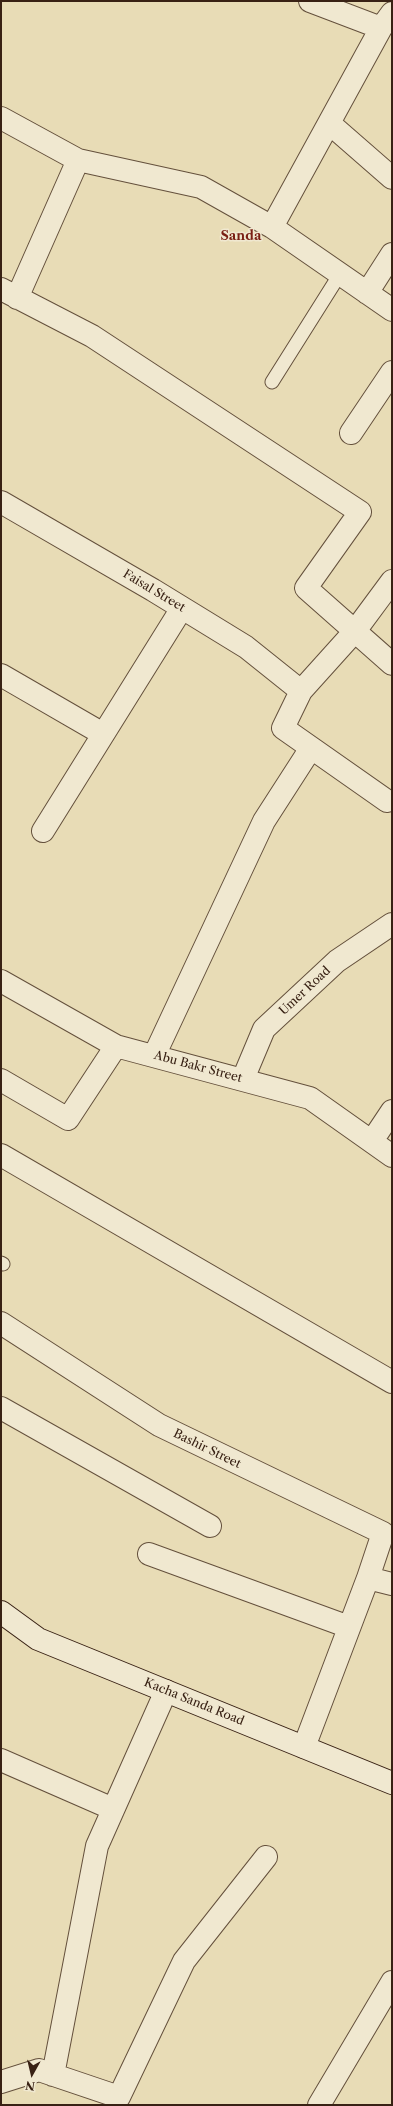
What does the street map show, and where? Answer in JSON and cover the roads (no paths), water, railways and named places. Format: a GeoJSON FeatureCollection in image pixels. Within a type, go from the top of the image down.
{"type":"FeatureCollection","features":[{"type":"Feature","properties":{"kind":"street"},"geometry":{"type":"LineString","coordinates":[[272,227],[386,20],[310,1]]}},
{"type":"Feature","properties":{"kind":"street"},"geometry":{"type":"LineString","coordinates":[[1,118],[78,160],[201,187],[272,227],[392,310]]}},
{"type":"Feature","properties":{"kind":"street"},"geometry":{"type":"LineString","coordinates":[[329,123],[392,178]]}},
{"type":"Feature","properties":{"kind":"street"},"geometry":{"type":"LineString","coordinates":[[78,160],[9,293],[92,336],[360,512],[306,588],[392,664]]}},
{"type":"Feature","properties":{"kind":"street"},"geometry":{"type":"LineString","coordinates":[[367,293],[392,254]]}},
{"type":"Feature","properties":{"kind":"street"},"geometry":{"type":"LineString","coordinates":[[351,433],[392,372]]}},
{"type":"Feature","properties":{"kind":"street","name":"Faisal Street"},"geometry":{"type":"LineString","coordinates":[[1,502],[246,647],[301,691]]}},
{"type":"Feature","properties":{"kind":"street"},"geometry":{"type":"LineString","coordinates":[[387,801],[283,728],[301,691],[354,631],[392,581]]}},
{"type":"Feature","properties":{"kind":"street"},"geometry":{"type":"LineString","coordinates":[[43,831],[182,608]]}},
{"type":"Feature","properties":{"kind":"street"},"geometry":{"type":"LineString","coordinates":[[1,675],[103,734]]}},
{"type":"Feature","properties":{"kind":"street"},"geometry":{"type":"LineString","coordinates":[[154,1056],[264,821],[311,748]]}},
{"type":"Feature","properties":{"kind":"street","name":"Umer Road"},"geometry":{"type":"LineString","coordinates":[[243,1079],[264,1029],[337,961],[392,924]]}},
{"type":"Feature","properties":{"kind":"street","name":"Abu Bakr Street"},"geometry":{"type":"LineString","coordinates":[[1,981],[116,1046],[310,1098],[392,1156]]}},
{"type":"Feature","properties":{"kind":"street"},"geometry":{"type":"LineString","coordinates":[[1,1080],[68,1119],[116,1046]]}},
{"type":"Feature","properties":{"kind":"street"},"geometry":{"type":"LineString","coordinates":[[372,1141],[392,1111]]}},
{"type":"Feature","properties":{"kind":"street"},"geometry":{"type":"LineString","coordinates":[[1,1155],[392,1382]]}},
{"type":"Feature","properties":{"kind":"street","name":"Bashir Street"},"geometry":{"type":"LineString","coordinates":[[1,1323],[159,1425],[383,1534],[368,1578]]}},
{"type":"Feature","properties":{"kind":"street"},"geometry":{"type":"LineString","coordinates":[[1,1408],[210,1526]]}},
{"type":"Feature","properties":{"kind":"street"},"geometry":{"type":"LineString","coordinates":[[149,1554],[349,1628]]}},
{"type":"Feature","properties":{"kind":"street"},"geometry":{"type":"LineString","coordinates":[[304,1747],[368,1578],[392,1584]]}},
{"type":"Feature","properties":{"kind":"street","name":"Kacha Sanda Road"},"geometry":{"type":"LineString","coordinates":[[1,1612],[38,1639],[392,1783]]}},
{"type":"Feature","properties":{"kind":"street"},"geometry":{"type":"LineString","coordinates":[[53,2075],[97,1846],[166,1691]]}},
{"type":"Feature","properties":{"kind":"street"},"geometry":{"type":"LineString","coordinates":[[1,1760],[113,1809]]}},
{"type":"Feature","properties":{"kind":"street"},"geometry":{"type":"LineString","coordinates":[[1,2082],[39,2070],[119,2097],[184,1960],[266,1857]]}},
{"type":"Feature","properties":{"kind":"street"},"geometry":{"type":"LineString","coordinates":[[319,2105],[392,1982]]}},
{"type":"Feature","properties":{"kind":"lane"},"geometry":{"type":"LineString","coordinates":[[272,382],[340,274]]}},
{"type":"Feature","properties":{"kind":"district","name":"Sanda"},"geometry":{"type":"Point","coordinates":[241,236]}}]}
